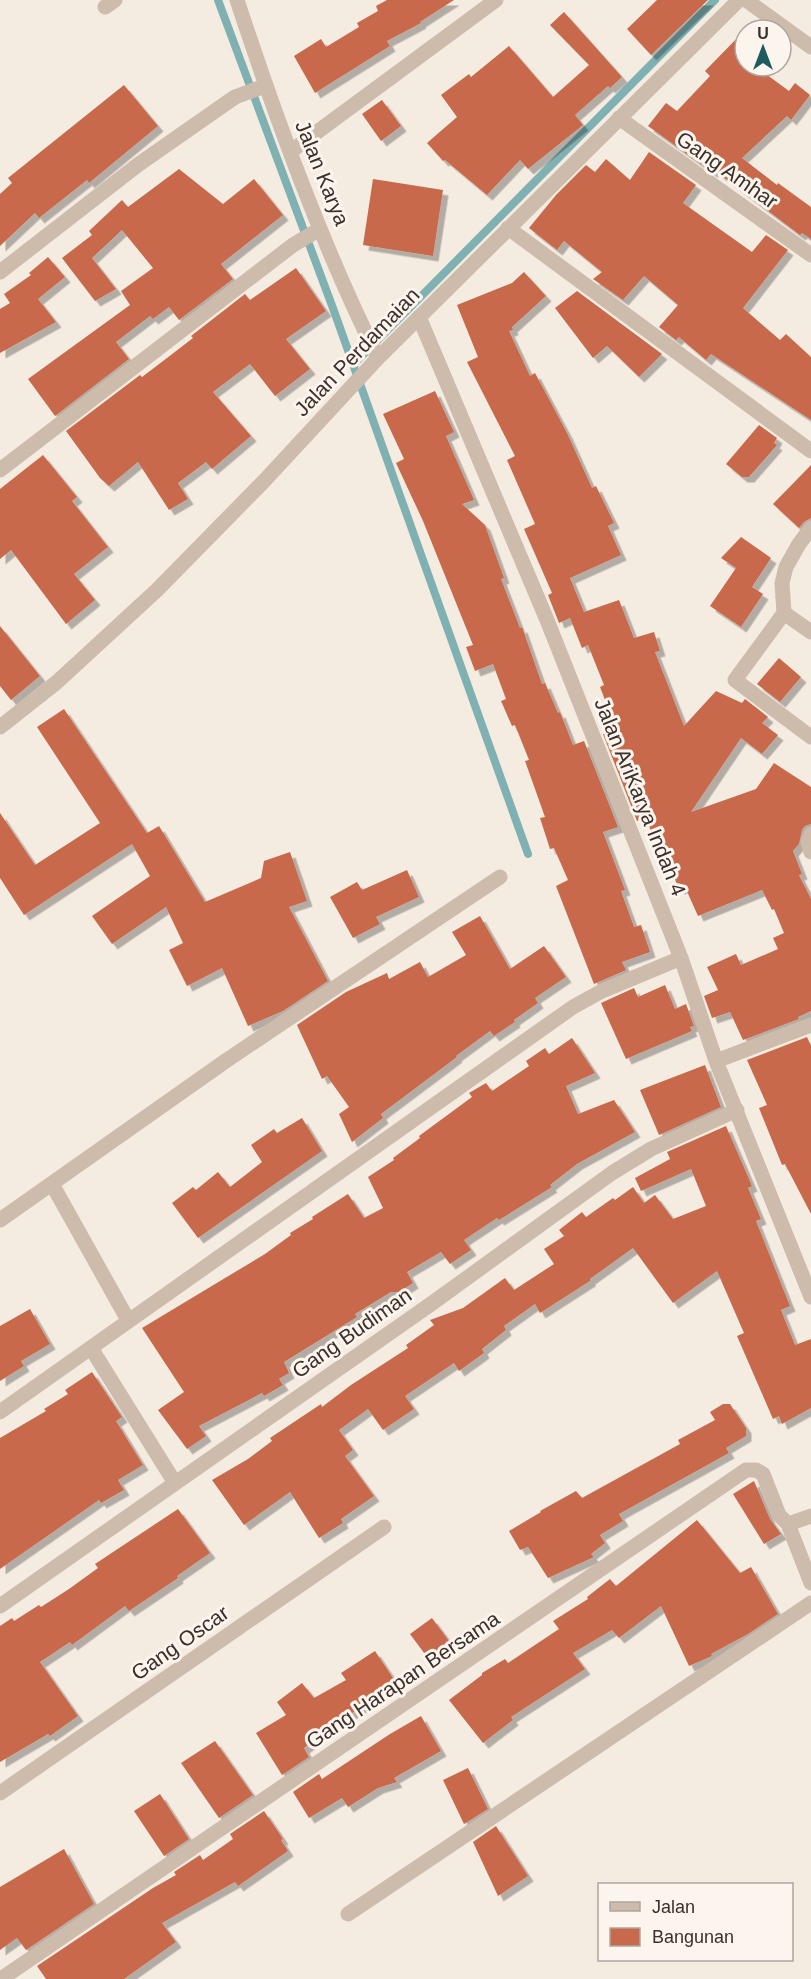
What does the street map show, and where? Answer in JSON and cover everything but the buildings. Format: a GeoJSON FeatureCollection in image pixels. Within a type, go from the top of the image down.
{"type":"FeatureCollection","features":[{"type":"Feature","properties":{"kind":"street","name":"Jalan Karya"},"geometry":{"type":"LineString","coordinates":[[237,0],[261,88],[290,152],[315,232],[377,358]]}},
{"type":"Feature","properties":{"kind":"street"},"geometry":{"type":"LineString","coordinates":[[290,152],[496,0]]}},
{"type":"Feature","properties":{"kind":"street","name":"Jalan Perdamaian"},"geometry":{"type":"LineString","coordinates":[[0,727],[57,682],[157,590],[265,480],[377,358],[739,0]]}},
{"type":"Feature","properties":{"kind":"street"},"geometry":{"type":"LineString","coordinates":[[746,0],[811,47]]}},
{"type":"Feature","properties":{"kind":"street"},"geometry":{"type":"LineString","coordinates":[[0,272],[139,164],[235,97],[261,88]]}},
{"type":"Feature","properties":{"kind":"street","name":"Gang Amhar"},"geometry":{"type":"LineString","coordinates":[[619,118],[811,255]]}},
{"type":"Feature","properties":{"kind":"street"},"geometry":{"type":"LineString","coordinates":[[508,228],[811,451]]}},
{"type":"Feature","properties":{"kind":"street"},"geometry":{"type":"LineString","coordinates":[[0,470],[293,245],[315,232]]}},
{"type":"Feature","properties":{"kind":"street","name":"Jalan AriKarya Indah 4"},"geometry":{"type":"LineString","coordinates":[[419,317],[547,620],[681,958],[716,1061],[811,1297]]}},
{"type":"Feature","properties":{"kind":"street"},"geometry":{"type":"LineString","coordinates":[[811,528],[786,567],[782,583],[784,613],[735,677],[735,680],[811,737]]}},
{"type":"Feature","properties":{"kind":"street"},"geometry":{"type":"LineString","coordinates":[[784,613],[811,632]]}},
{"type":"Feature","properties":{"kind":"street"},"geometry":{"type":"LineString","coordinates":[[811,834],[808,842],[811,852]]}},
{"type":"Feature","properties":{"kind":"street"},"geometry":{"type":"LineString","coordinates":[[0,1220],[236,1053],[500,877]]}},
{"type":"Feature","properties":{"kind":"street"},"geometry":{"type":"LineString","coordinates":[[0,1412],[573,1007],[630,978],[681,958]]}},
{"type":"Feature","properties":{"kind":"street"},"geometry":{"type":"LineString","coordinates":[[716,1061],[811,1025]]}},
{"type":"Feature","properties":{"kind":"street","name":"Gang Budiman"},"geometry":{"type":"LineString","coordinates":[[0,1606],[421,1311],[612,1173],[651,1149],[737,1110]]}},
{"type":"Feature","properties":{"kind":"street"},"geometry":{"type":"LineString","coordinates":[[52,1184],[128,1320]]}},
{"type":"Feature","properties":{"kind":"street"},"geometry":{"type":"LineString","coordinates":[[91,1348],[175,1483]]}},
{"type":"Feature","properties":{"kind":"street","name":"Gang Harapan Bersama"},"geometry":{"type":"LineString","coordinates":[[1,1979],[746,1470],[756,1470],[763,1474],[779,1515],[788,1524]]}},
{"type":"Feature","properties":{"kind":"street"},"geometry":{"type":"LineString","coordinates":[[811,1516],[788,1524],[811,1583]]}},
{"type":"Feature","properties":{"kind":"street","name":"Gang Oscar"},"geometry":{"type":"LineString","coordinates":[[0,1793],[384,1527]]}},
{"type":"Feature","properties":{"kind":"street"},"geometry":{"type":"LineString","coordinates":[[348,1914],[811,1603]]}},
{"type":"Feature","properties":{"kind":"waterway"},"geometry":{"type":"LineString","coordinates":[[218,0],[334,311],[528,854]]}},
{"type":"Feature","properties":{"kind":"waterway"},"geometry":{"type":"LineString","coordinates":[[353,365],[715,0]]}}]}
